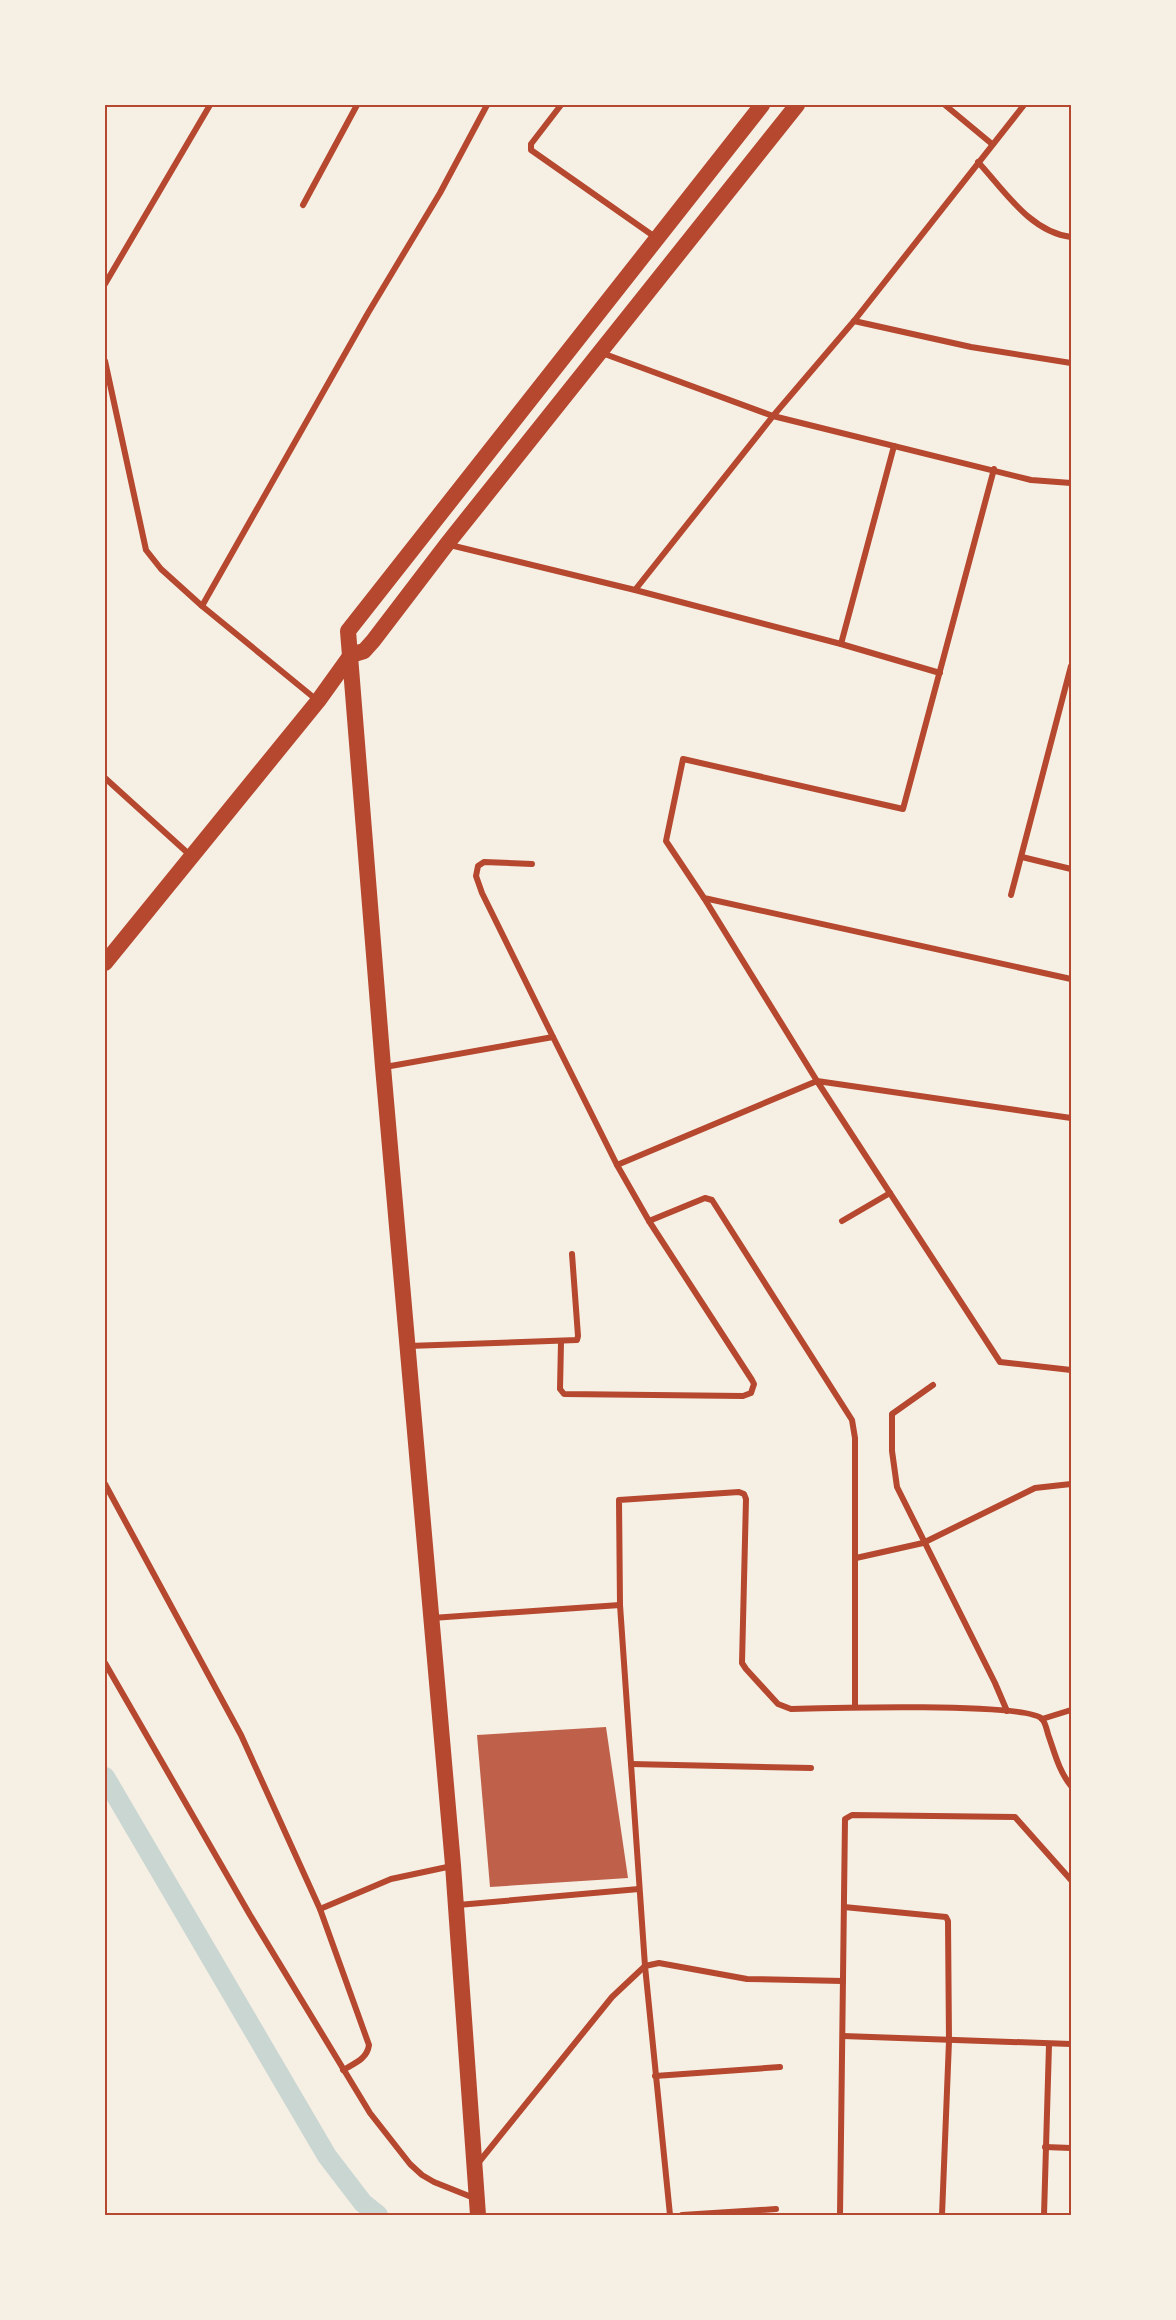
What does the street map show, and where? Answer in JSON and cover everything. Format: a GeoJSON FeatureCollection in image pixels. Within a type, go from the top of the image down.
{"type":"FeatureCollection","features":[{"type":"Feature","properties":{"kind":"highway"},"geometry":{"type":"LineString","coordinates":[[478,2207],[453,1866],[383,1067],[348,631],[762,105]]}},
{"type":"Feature","properties":{"kind":"highway"},"geometry":{"type":"LineString","coordinates":[[105,963],[321,697],[351,655],[364,651],[370,645],[447,544],[797,105]]}},
{"type":"Feature","properties":{"kind":"street"},"geometry":{"type":"LineString","coordinates":[[105,284],[210,105]]}},
{"type":"Feature","properties":{"kind":"street"},"geometry":{"type":"LineString","coordinates":[[303,205],[357,105]]}},
{"type":"Feature","properties":{"kind":"street"},"geometry":{"type":"LineString","coordinates":[[202,606],[368,313],[440,193],[487,105]]}},
{"type":"Feature","properties":{"kind":"street"},"geometry":{"type":"LineString","coordinates":[[561,105],[531,144],[531,150],[656,238]]}},
{"type":"Feature","properties":{"kind":"street"},"geometry":{"type":"LineString","coordinates":[[945,105],[992,144]]}},
{"type":"Feature","properties":{"kind":"street"},"geometry":{"type":"LineString","coordinates":[[635,590],[773,416],[854,321],[1024,105]]}},
{"type":"Feature","properties":{"kind":"street"},"geometry":{"type":"LineString","coordinates":[[978,162],[1033,222],[1047,231],[1071,237]]}},
{"type":"Feature","properties":{"kind":"street"},"geometry":{"type":"LineString","coordinates":[[854,321],[971,347],[1071,363]]}},
{"type":"Feature","properties":{"kind":"street"},"geometry":{"type":"LineString","coordinates":[[600,353],[773,416],[1031,480],[1071,483]]}},
{"type":"Feature","properties":{"kind":"street"},"geometry":{"type":"LineString","coordinates":[[105,362],[143,542],[156,563],[202,606],[321,697]]}},
{"type":"Feature","properties":{"kind":"street"},"geometry":{"type":"LineString","coordinates":[[841,644],[894,446]]}},
{"type":"Feature","properties":{"kind":"street"},"geometry":{"type":"LineString","coordinates":[[994,469],[903,809],[683,759],[666,841],[704,898],[817,1082],[1000,1362],[1071,1370]]}},
{"type":"Feature","properties":{"kind":"street"},"geometry":{"type":"LineString","coordinates":[[447,544],[635,590],[841,644],[940,673]]}},
{"type":"Feature","properties":{"kind":"street"},"geometry":{"type":"LineString","coordinates":[[1011,895],[1067,699],[1071,666]]}},
{"type":"Feature","properties":{"kind":"street"},"geometry":{"type":"LineString","coordinates":[[105,778],[192,857]]}},
{"type":"Feature","properties":{"kind":"street"},"geometry":{"type":"LineString","coordinates":[[1022,857],[1071,869]]}},
{"type":"Feature","properties":{"kind":"street"},"geometry":{"type":"LineString","coordinates":[[532,864],[484,862],[478,866],[476,876],[482,893],[617,1165],[649,1221],[754,1384],[751,1393],[742,1396],[564,1394],[560,1389],[561,1342]]}},
{"type":"Feature","properties":{"kind":"street"},"geometry":{"type":"LineString","coordinates":[[704,898],[1071,979]]}},
{"type":"Feature","properties":{"kind":"street"},"geometry":{"type":"LineString","coordinates":[[383,1067],[553,1037]]}},
{"type":"Feature","properties":{"kind":"street"},"geometry":{"type":"LineString","coordinates":[[617,1165],[817,1082],[1071,1118]]}},
{"type":"Feature","properties":{"kind":"street"},"geometry":{"type":"LineString","coordinates":[[842,1221],[890,1193]]}},
{"type":"Feature","properties":{"kind":"street"},"geometry":{"type":"LineString","coordinates":[[649,1221],[705,1198],[712,1200],[849,1412],[855,1438],[855,1706]]}},
{"type":"Feature","properties":{"kind":"street"},"geometry":{"type":"LineString","coordinates":[[407,1346],[561,1342],[578,1338],[572,1254]]}},
{"type":"Feature","properties":{"kind":"street"},"geometry":{"type":"LineString","coordinates":[[933,1385],[892,1414],[892,1451],[897,1487],[1007,1711]]}},
{"type":"Feature","properties":{"kind":"street"},"geometry":{"type":"LineString","coordinates":[[105,1484],[241,1734],[320,1910],[369,2045],[368,2053],[362,2059],[343,2070]]}},
{"type":"Feature","properties":{"kind":"street"},"geometry":{"type":"LineString","coordinates":[[856,1558],[923,1543],[1035,1488],[1071,1484]]}},
{"type":"Feature","properties":{"kind":"street"},"geometry":{"type":"LineString","coordinates":[[670,2215],[655,2076],[639,1888],[620,1605],[619,1500],[742,1493],[746,1499],[744,1666],[778,1704],[786,1708],[855,1706],[1007,1711],[1042,1719],[1071,1710]]}},
{"type":"Feature","properties":{"kind":"street"},"geometry":{"type":"LineString","coordinates":[[431,1618],[620,1605]]}},
{"type":"Feature","properties":{"kind":"street"},"geometry":{"type":"LineString","coordinates":[[105,1663],[256,1924],[370,2113],[416,2170],[478,2207]]}},
{"type":"Feature","properties":{"kind":"street"},"geometry":{"type":"LineString","coordinates":[[1042,1719],[1060,1771],[1071,1786]]}},
{"type":"Feature","properties":{"kind":"street"},"geometry":{"type":"LineString","coordinates":[[631,1764],[811,1768]]}},
{"type":"Feature","properties":{"kind":"street"},"geometry":{"type":"LineString","coordinates":[[840,2215],[845,1821],[849,1816],[1015,1817],[1071,1880]]}},
{"type":"Feature","properties":{"kind":"street"},"geometry":{"type":"LineString","coordinates":[[320,1910],[391,1879],[453,1866]]}},
{"type":"Feature","properties":{"kind":"street"},"geometry":{"type":"LineString","coordinates":[[456,1906],[639,1888]]}},
{"type":"Feature","properties":{"kind":"street"},"geometry":{"type":"LineString","coordinates":[[844,1907],[947,1918],[949,2041],[942,2215]]}},
{"type":"Feature","properties":{"kind":"street"},"geometry":{"type":"LineString","coordinates":[[474,2167],[590,2022],[645,1966],[659,1963],[757,1980],[843,1981]]}},
{"type":"Feature","properties":{"kind":"street"},"geometry":{"type":"LineString","coordinates":[[843,2036],[1071,2044]]}},
{"type":"Feature","properties":{"kind":"street"},"geometry":{"type":"LineString","coordinates":[[1044,2215],[1049,2045]]}},
{"type":"Feature","properties":{"kind":"street"},"geometry":{"type":"LineString","coordinates":[[655,2076],[780,2067]]}},
{"type":"Feature","properties":{"kind":"street"},"geometry":{"type":"LineString","coordinates":[[1046,2147],[1071,2148]]}},
{"type":"Feature","properties":{"kind":"street"},"geometry":{"type":"LineString","coordinates":[[684,2215],[776,2209]]}},
{"type":"Feature","properties":{"kind":"building"},"geometry":{"type":"Polygon","coordinates":[[[606,1727],[628,1878],[490,1887],[477,1735],[606,1727]]]}},
{"type":"Feature","properties":{"kind":"waterway"},"geometry":{"type":"LineString","coordinates":[[105,1777],[327,2156],[363,2203],[378,2215]]}}]}
